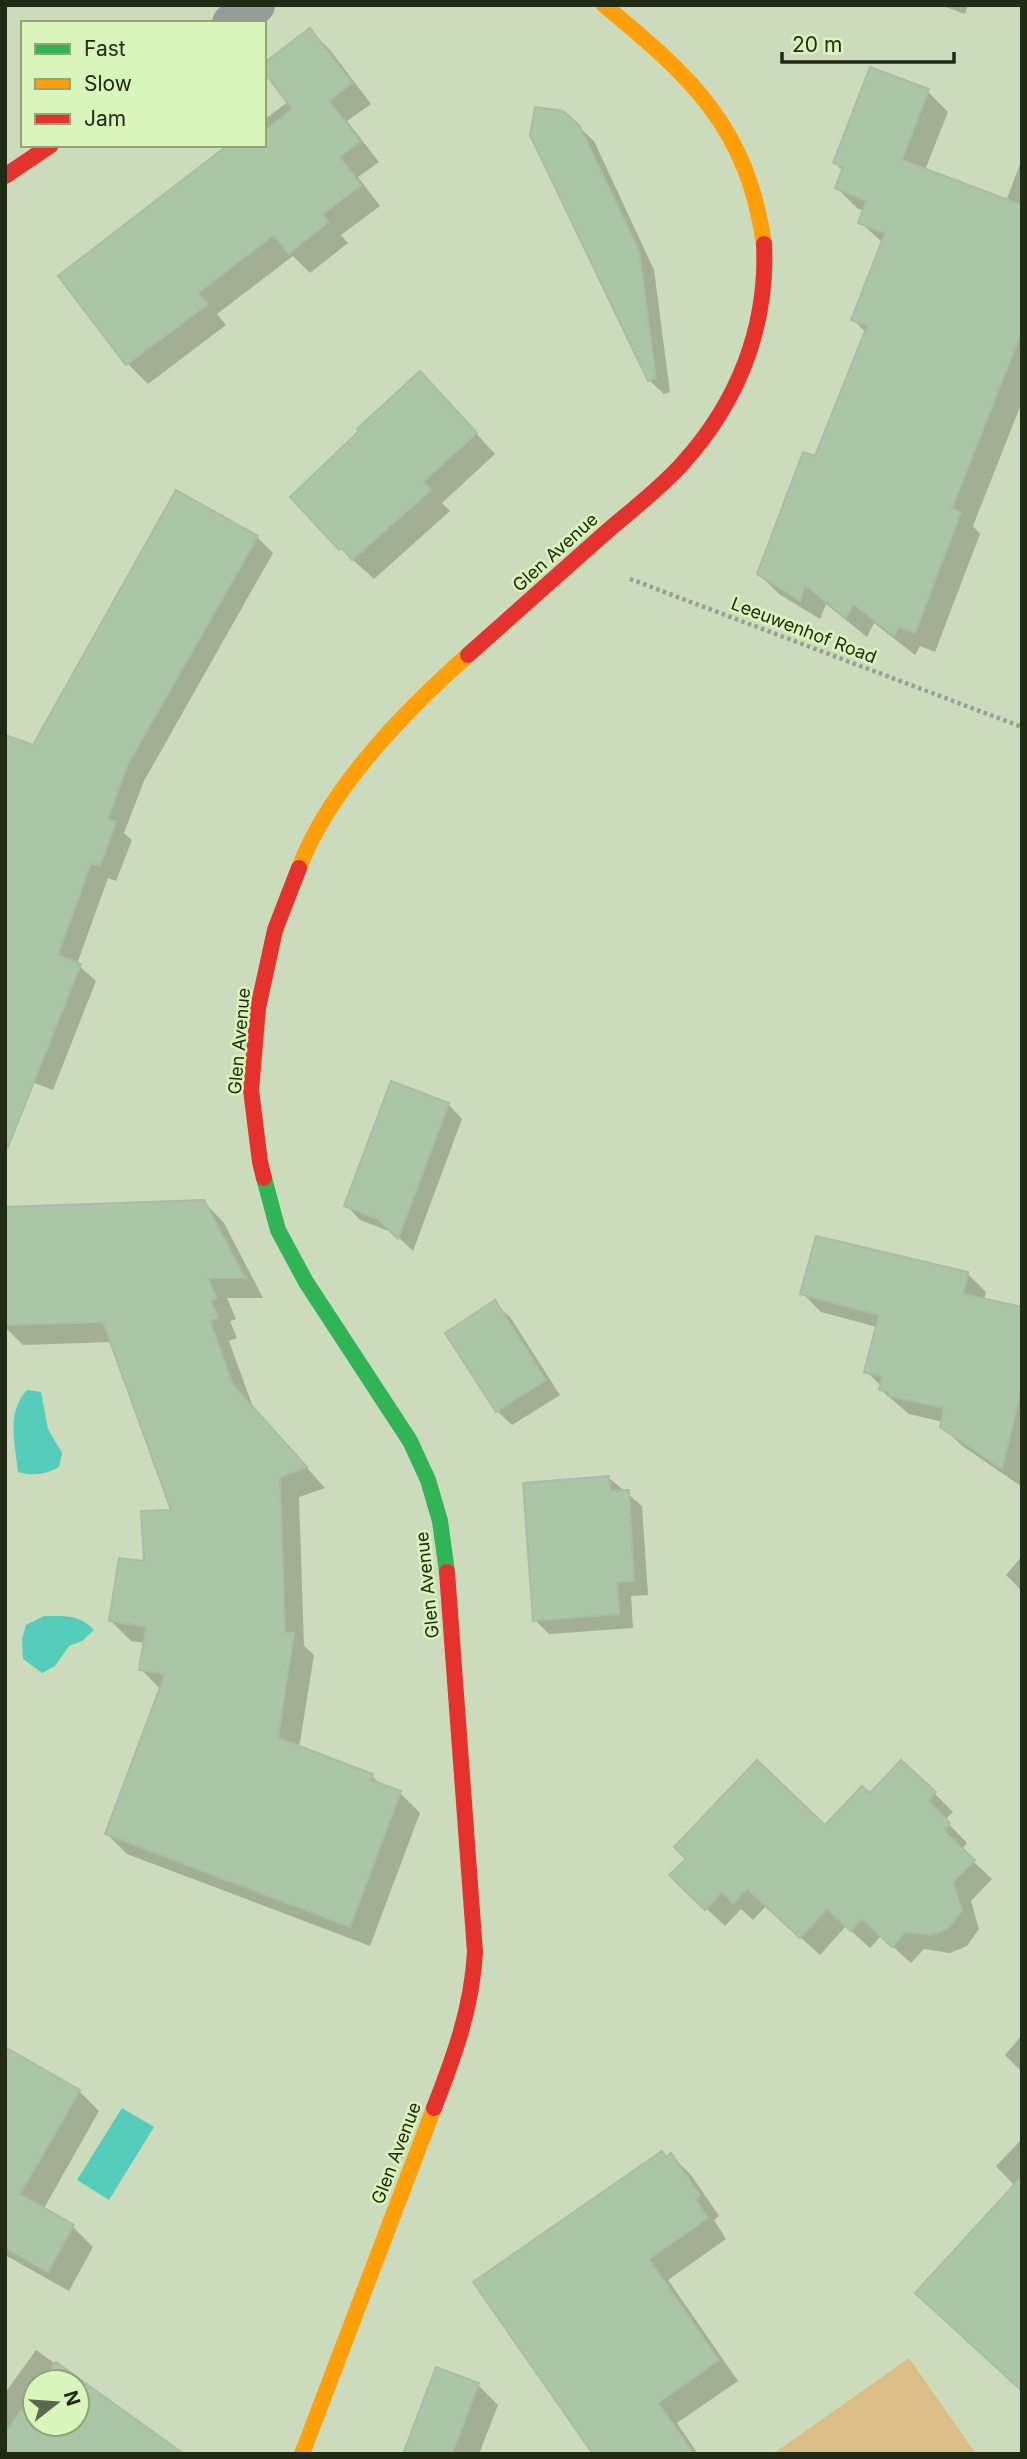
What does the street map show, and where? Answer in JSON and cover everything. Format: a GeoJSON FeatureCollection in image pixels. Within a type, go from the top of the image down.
{"type":"FeatureCollection","features":[{"type":"Feature","properties":{"kind":"street"},"geometry":{"type":"LineString","coordinates":[[234,21],[256,5]]}},
{"type":"Feature","properties":{"kind":"street","name":"Glen Avenue"},"geometry":{"type":"LineString","coordinates":[[302,2454],[460,2040],[470,2007],[475,1972],[475,1939],[446,1564],[440,1521],[428,1480],[410,1441],[306,1282],[278,1230],[260,1162],[251,1090],[258,1008],[275,930],[303,857],[338,796],[383,738],[432,687],[682,464],[711,428],[737,387],[756,336],[766,283],[766,238],[757,196],[740,155],[715,113],[687,79],[649,42],[604,5]]}},
{"type":"Feature","properties":{"kind":"street"},"geometry":{"type":"LineString","coordinates":[[5,176],[48,147]]}},
{"type":"Feature","properties":{"kind":"path","name":"Leeuwenhof Road"},"geometry":{"type":"LineString","coordinates":[[576,559],[1022,727]]}},
{"type":"Feature","properties":{"kind":"shaded area"},"geometry":{"type":"Polygon","coordinates":[[[909,2358],[976,2454],[773,2454],[909,2358]]]}},
{"type":"Feature","properties":{"kind":"water"},"geometry":{"type":"Polygon","coordinates":[[[27,1390],[41,1392],[48,1429],[62,1453],[59,1467],[49,1472],[18,1472],[14,1418],[20,1399],[27,1390]]]}},
{"type":"Feature","properties":{"kind":"water"},"geometry":{"type":"Polygon","coordinates":[[[44,1616],[77,1619],[94,1630],[82,1641],[69,1646],[55,1666],[42,1673],[23,1659],[22,1639],[26,1625],[44,1616]]]}},
{"type":"Feature","properties":{"kind":"water"},"geometry":{"type":"Polygon","coordinates":[[[122,2108],[154,2127],[109,2200],[77,2180],[122,2108]]]}},
{"type":"Feature","properties":{"kind":"building"},"geometry":{"type":"Polygon","coordinates":[[[310,28],[352,83],[329,101],[360,141],[340,157],[361,185],[323,214],[329,222],[288,254],[274,235],[198,293],[208,304],[126,365],[58,276],[225,147],[266,147],[266,129],[292,109],[266,75],[266,61],[310,28]]]}},
{"type":"Feature","properties":{"kind":"building"},"geometry":{"type":"Polygon","coordinates":[[[870,67],[929,89],[902,160],[1022,205],[1022,331],[952,508],[961,512],[915,633],[899,627],[894,636],[853,604],[846,618],[805,585],[800,601],[757,574],[803,452],[815,456],[867,326],[851,320],[885,233],[858,223],[866,201],[835,188],[843,167],[833,163],[870,67]]]}},
{"type":"Feature","properties":{"kind":"building"},"geometry":{"type":"Polygon","coordinates":[[[535,107],[563,111],[579,125],[639,251],[656,378],[648,381],[530,135],[535,107]]]}},
{"type":"Feature","properties":{"kind":"building"},"geometry":{"type":"Polygon","coordinates":[[[420,371],[477,433],[423,482],[431,490],[352,560],[342,548],[339,550],[290,497],[359,431],[357,429],[420,371]]]}},
{"type":"Feature","properties":{"kind":"building"},"geometry":{"type":"Polygon","coordinates":[[[176,490],[258,536],[128,764],[108,819],[116,822],[100,866],[91,863],[58,955],[81,964],[8,1147],[5,1147],[5,735],[33,745],[176,490]]]}},
{"type":"Feature","properties":{"kind":"building"},"geometry":{"type":"Polygon","coordinates":[[[391,1081],[449,1103],[398,1239],[378,1219],[344,1206],[391,1081]]]}},
{"type":"Feature","properties":{"kind":"building"},"geometry":{"type":"Polygon","coordinates":[[[204,1200],[245,1278],[208,1278],[217,1299],[211,1301],[218,1318],[210,1321],[233,1385],[307,1467],[280,1477],[285,1632],[294,1633],[278,1738],[373,1774],[371,1780],[401,1791],[350,1927],[105,1834],[165,1674],[139,1670],[146,1627],[109,1621],[119,1558],[144,1561],[141,1511],[171,1510],[103,1322],[5,1325],[5,1207],[204,1200]]]}},
{"type":"Feature","properties":{"kind":"building"},"geometry":{"type":"Polygon","coordinates":[[[816,1236],[968,1272],[963,1294],[1022,1307],[1022,1387],[1002,1469],[940,1427],[944,1408],[888,1396],[889,1392],[879,1390],[882,1377],[864,1372],[879,1315],[800,1294],[816,1236]]]}},
{"type":"Feature","properties":{"kind":"building"},"geometry":{"type":"Polygon","coordinates":[[[495,1300],[546,1380],[496,1412],[445,1333],[495,1300]]]}},
{"type":"Feature","properties":{"kind":"building"},"geometry":{"type":"Polygon","coordinates":[[[609,1476],[610,1491],[629,1490],[634,1581],[617,1582],[619,1614],[533,1621],[523,1483],[609,1476]]]}},
{"type":"Feature","properties":{"kind":"building"},"geometry":{"type":"Polygon","coordinates":[[[757,1760],[825,1825],[862,1786],[870,1793],[901,1760],[936,1792],[928,1801],[950,1823],[944,1831],[975,1860],[953,1882],[962,1910],[949,1928],[931,1935],[905,1932],[892,1947],[862,1919],[851,1931],[827,1909],[800,1938],[747,1889],[733,1903],[722,1892],[705,1910],[669,1875],[686,1859],[674,1847],[757,1760]]]}},
{"type":"Feature","properties":{"kind":"building"},"geometry":{"type":"Polygon","coordinates":[[[5,2047],[80,2090],[20,2194],[74,2225],[48,2272],[5,2248],[5,2047]]]}},
{"type":"Feature","properties":{"kind":"building"},"geometry":{"type":"Polygon","coordinates":[[[662,2151],[666,2157],[671,2153],[700,2195],[695,2199],[708,2218],[649,2259],[719,2360],[658,2403],[694,2454],[593,2454],[473,2282],[662,2151]]]}},
{"type":"Feature","properties":{"kind":"building"},"geometry":{"type":"Polygon","coordinates":[[[1022,2176],[1022,2391],[915,2293],[1022,2176]]]}},
{"type":"Feature","properties":{"kind":"building"},"geometry":{"type":"Polygon","coordinates":[[[56,2362],[64,2368],[52,2368],[56,2362]]]}},
{"type":"Feature","properties":{"kind":"building"},"geometry":{"type":"Polygon","coordinates":[[[436,2367],[479,2383],[452,2454],[403,2454],[436,2367]]]}},
{"type":"Feature","properties":{"kind":"building"},"geometry":{"type":"Polygon","coordinates":[[[91,2387],[184,2454],[5,2454],[5,2433],[21,2411],[21,2438],[91,2438],[91,2387]]]}},
{"type":"Feature","properties":{"kind":"traffic: fast"},"geometry":{"type":"LineString","coordinates":[[264,1178],[278,1230],[306,1282],[410,1441],[428,1480],[440,1521],[447,1572]]}},
{"type":"Feature","properties":{"kind":"traffic: slow"},"geometry":{"type":"LineString","coordinates":[[604,5],[663,56],[710,107],[729,136],[744,167],[756,203],[764,244]]}},
{"type":"Feature","properties":{"kind":"traffic: slow"},"geometry":{"type":"LineString","coordinates":[[299,868],[330,808],[349,780],[395,726],[468,655]]}},
{"type":"Feature","properties":{"kind":"traffic: slow"},"geometry":{"type":"LineString","coordinates":[[302,2454],[434,2108]]}},
{"type":"Feature","properties":{"kind":"traffic: jam"},"geometry":{"type":"LineString","coordinates":[[5,176],[48,147]]}},
{"type":"Feature","properties":{"kind":"traffic: jam"},"geometry":{"type":"LineString","coordinates":[[468,655],[665,482],[702,439],[734,389],[755,334],[761,305],[764,244]]}},
{"type":"Feature","properties":{"kind":"traffic: jam"},"geometry":{"type":"LineString","coordinates":[[264,1178],[251,1090],[258,1008],[275,930],[299,868]]}},
{"type":"Feature","properties":{"kind":"traffic: jam"},"geometry":{"type":"LineString","coordinates":[[434,2108],[466,2013],[475,1952],[447,1572]]}}]}
